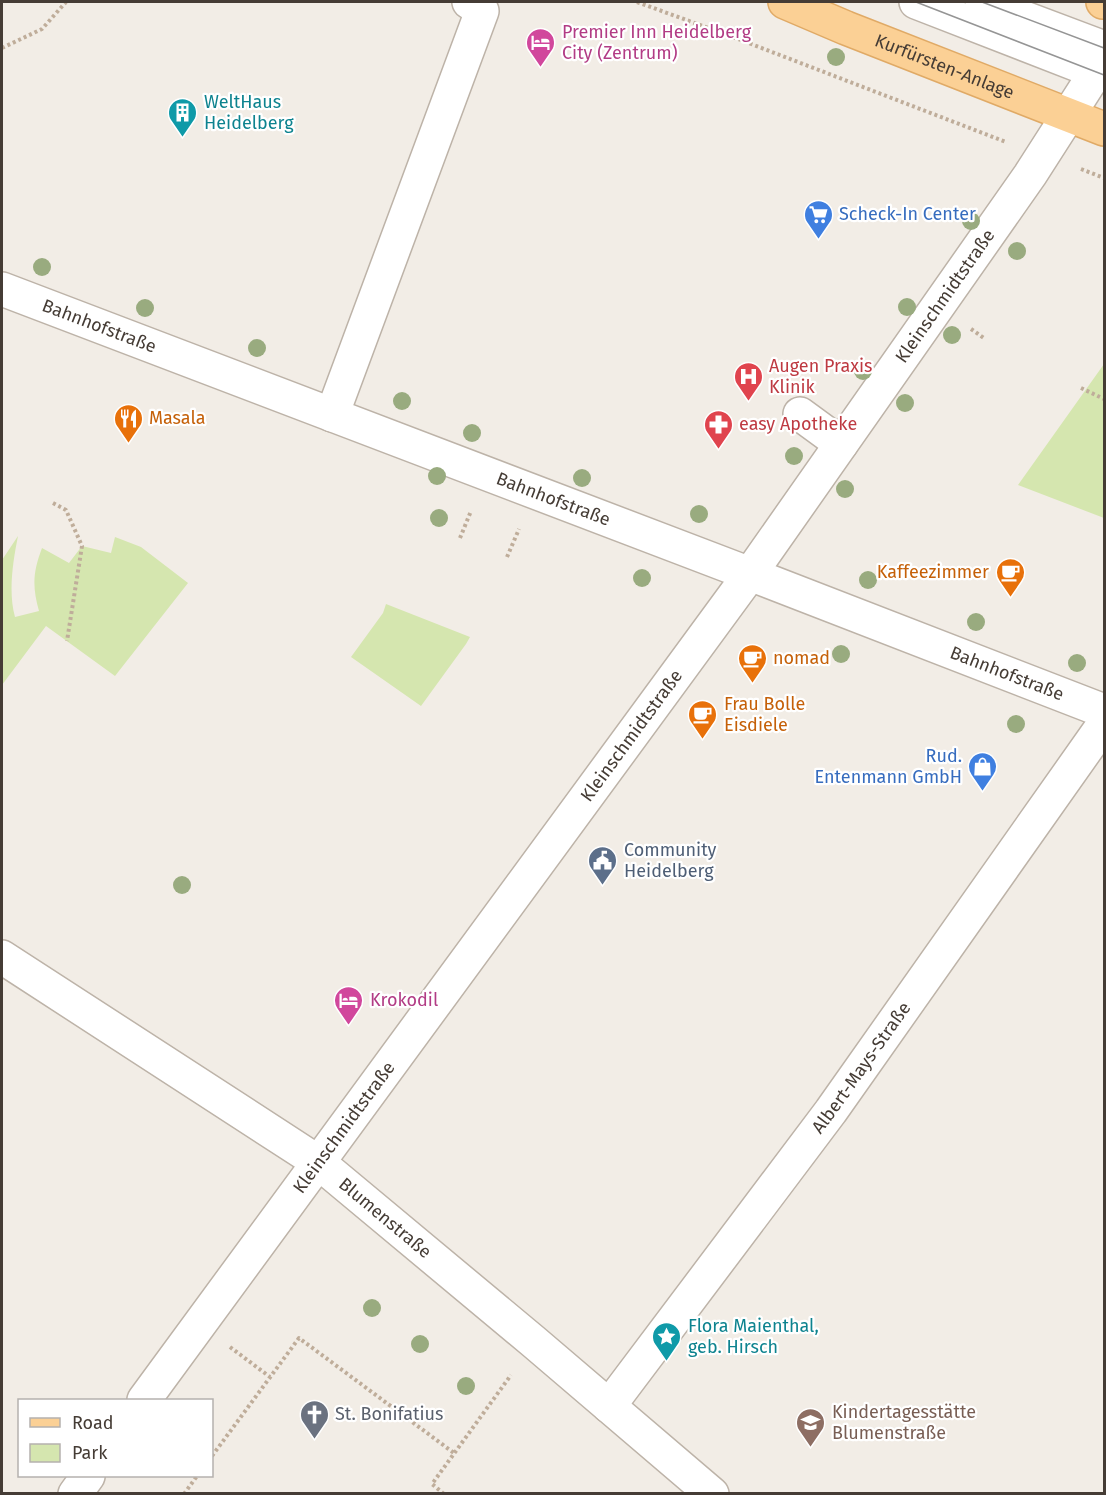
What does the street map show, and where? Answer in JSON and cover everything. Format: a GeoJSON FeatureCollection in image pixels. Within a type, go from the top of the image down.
{"type":"FeatureCollection","features":[{"type":"Feature","properties":{"kind":"main road","name":"Kurfürsten-Anlage"},"geometry":{"type":"LineString","coordinates":[[785,2],[1104,129]]}},
{"type":"Feature","properties":{"kind":"street"},"geometry":{"type":"LineString","coordinates":[[332,415],[482,12],[469,2]]}},
{"type":"Feature","properties":{"kind":"street"},"geometry":{"type":"LineString","coordinates":[[916,2],[1102,65]]}},
{"type":"Feature","properties":{"kind":"street"},"geometry":{"type":"LineString","coordinates":[[982,2],[1102,65]]}},
{"type":"Feature","properties":{"kind":"street","name":"Kleinschmidtstraße"},"geometry":{"type":"LineString","coordinates":[[145,1399],[750,574],[1044,155],[1102,65]]}},
{"type":"Feature","properties":{"kind":"street","name":"Bahnhofstraße"},"geometry":{"type":"LineString","coordinates":[[2,289],[1104,711]]}},
{"type":"Feature","properties":{"kind":"street"},"geometry":{"type":"LineString","coordinates":[[800,414],[841,444]]}},
{"type":"Feature","properties":{"kind":"street","name":"Albert-Mays-Straße"},"geometry":{"type":"LineString","coordinates":[[609,1406],[831,1111],[1104,724]]}},
{"type":"Feature","properties":{"kind":"street","name":"Blumenstraße"},"geometry":{"type":"LineString","coordinates":[[2,957],[318,1162],[712,1494]]}},
{"type":"Feature","properties":{"kind":"street"},"geometry":{"type":"LineString","coordinates":[[75,1494],[87,1477]]}},
{"type":"Feature","properties":{"kind":"path"},"geometry":{"type":"LineString","coordinates":[[2,48],[42,29],[66,2]]}},
{"type":"Feature","properties":{"kind":"path"},"geometry":{"type":"LineString","coordinates":[[637,2],[1104,178]]}},
{"type":"Feature","properties":{"kind":"path"},"geometry":{"type":"LineString","coordinates":[[1081,388],[1104,399]]}},
{"type":"Feature","properties":{"kind":"path"},"geometry":{"type":"LineString","coordinates":[[53,503],[66,510],[82,546],[67,642]]}},
{"type":"Feature","properties":{"kind":"path"},"geometry":{"type":"LineString","coordinates":[[200,1325],[270,1377]]}},
{"type":"Feature","properties":{"kind":"path"},"geometry":{"type":"LineString","coordinates":[[213,1455],[299,1338],[454,1453]]}},
{"type":"Feature","properties":{"kind":"path"},"geometry":{"type":"LineString","coordinates":[[444,1494],[432,1484],[534,1342]]}},
{"type":"Feature","properties":{"kind":"path"},"geometry":{"type":"LineString","coordinates":[[184,1494],[196,1477]]}},
{"type":"Feature","properties":{"kind":"green space"},"geometry":{"type":"Polygon","coordinates":[[[1104,364],[1104,518],[1018,485],[1104,364]]]}},
{"type":"Feature","properties":{"kind":"green space"},"geometry":{"type":"Polygon","coordinates":[[[18,536],[12,587],[15,617],[39,611],[34,579],[42,548],[69,563],[82,546],[111,553],[115,537],[141,547],[188,583],[115,676],[46,626],[2,685],[2,560],[18,536]]]}},
{"type":"Feature","properties":{"kind":"green space"},"geometry":{"type":"Polygon","coordinates":[[[386,604],[470,637],[421,706],[351,657],[383,613],[386,604]]]}},
{"type":"Feature","properties":{"kind":"tram line"},"geometry":{"type":"LineString","coordinates":[[916,2],[1104,75]]}},
{"type":"Feature","properties":{"kind":"tram line"},"geometry":{"type":"LineString","coordinates":[[982,2],[1104,48]]}},
{"type":"Feature","properties":{"kind":"place","name":"Premier Inn Heidelberg City (Zentrum)"},"geometry":{"type":"Point","coordinates":[541,68]}},
{"type":"Feature","properties":{"kind":"place","name":"WeltHaus Heidelberg"},"geometry":{"type":"Point","coordinates":[183,138]}},
{"type":"Feature","properties":{"kind":"place","name":"Scheck-In Center"},"geometry":{"type":"Point","coordinates":[818,240]}},
{"type":"Feature","properties":{"kind":"place","name":"Augen Praxis Klinik"},"geometry":{"type":"Point","coordinates":[748,402]}},
{"type":"Feature","properties":{"kind":"place","name":"Masala"},"geometry":{"type":"Point","coordinates":[128,444]}},
{"type":"Feature","properties":{"kind":"place","name":"easy Apotheke"},"geometry":{"type":"Point","coordinates":[718,450]}},
{"type":"Feature","properties":{"kind":"place","name":"Kaffeezimmer"},"geometry":{"type":"Point","coordinates":[1010,598]}},
{"type":"Feature","properties":{"kind":"place","name":"nomad"},"geometry":{"type":"Point","coordinates":[752,684]}},
{"type":"Feature","properties":{"kind":"place","name":"Frau Bolle Eisdiele"},"geometry":{"type":"Point","coordinates":[703,740]}},
{"type":"Feature","properties":{"kind":"place","name":"Rud. Entenmann GmbH"},"geometry":{"type":"Point","coordinates":[983,792]}},
{"type":"Feature","properties":{"kind":"place","name":"Community Heidelberg"},"geometry":{"type":"Point","coordinates":[603,886]}},
{"type":"Feature","properties":{"kind":"place","name":"Krokodil"},"geometry":{"type":"Point","coordinates":[349,1026]}},
{"type":"Feature","properties":{"kind":"place","name":"Flora Maienthal, geb. Hirsch"},"geometry":{"type":"Point","coordinates":[667,1362]}},
{"type":"Feature","properties":{"kind":"place","name":"St. Bonifatius"},"geometry":{"type":"Point","coordinates":[314,1440]}},
{"type":"Feature","properties":{"kind":"place","name":"Kindertagesstätte Blumenstraße"},"geometry":{"type":"Point","coordinates":[811,1448]}}]}
